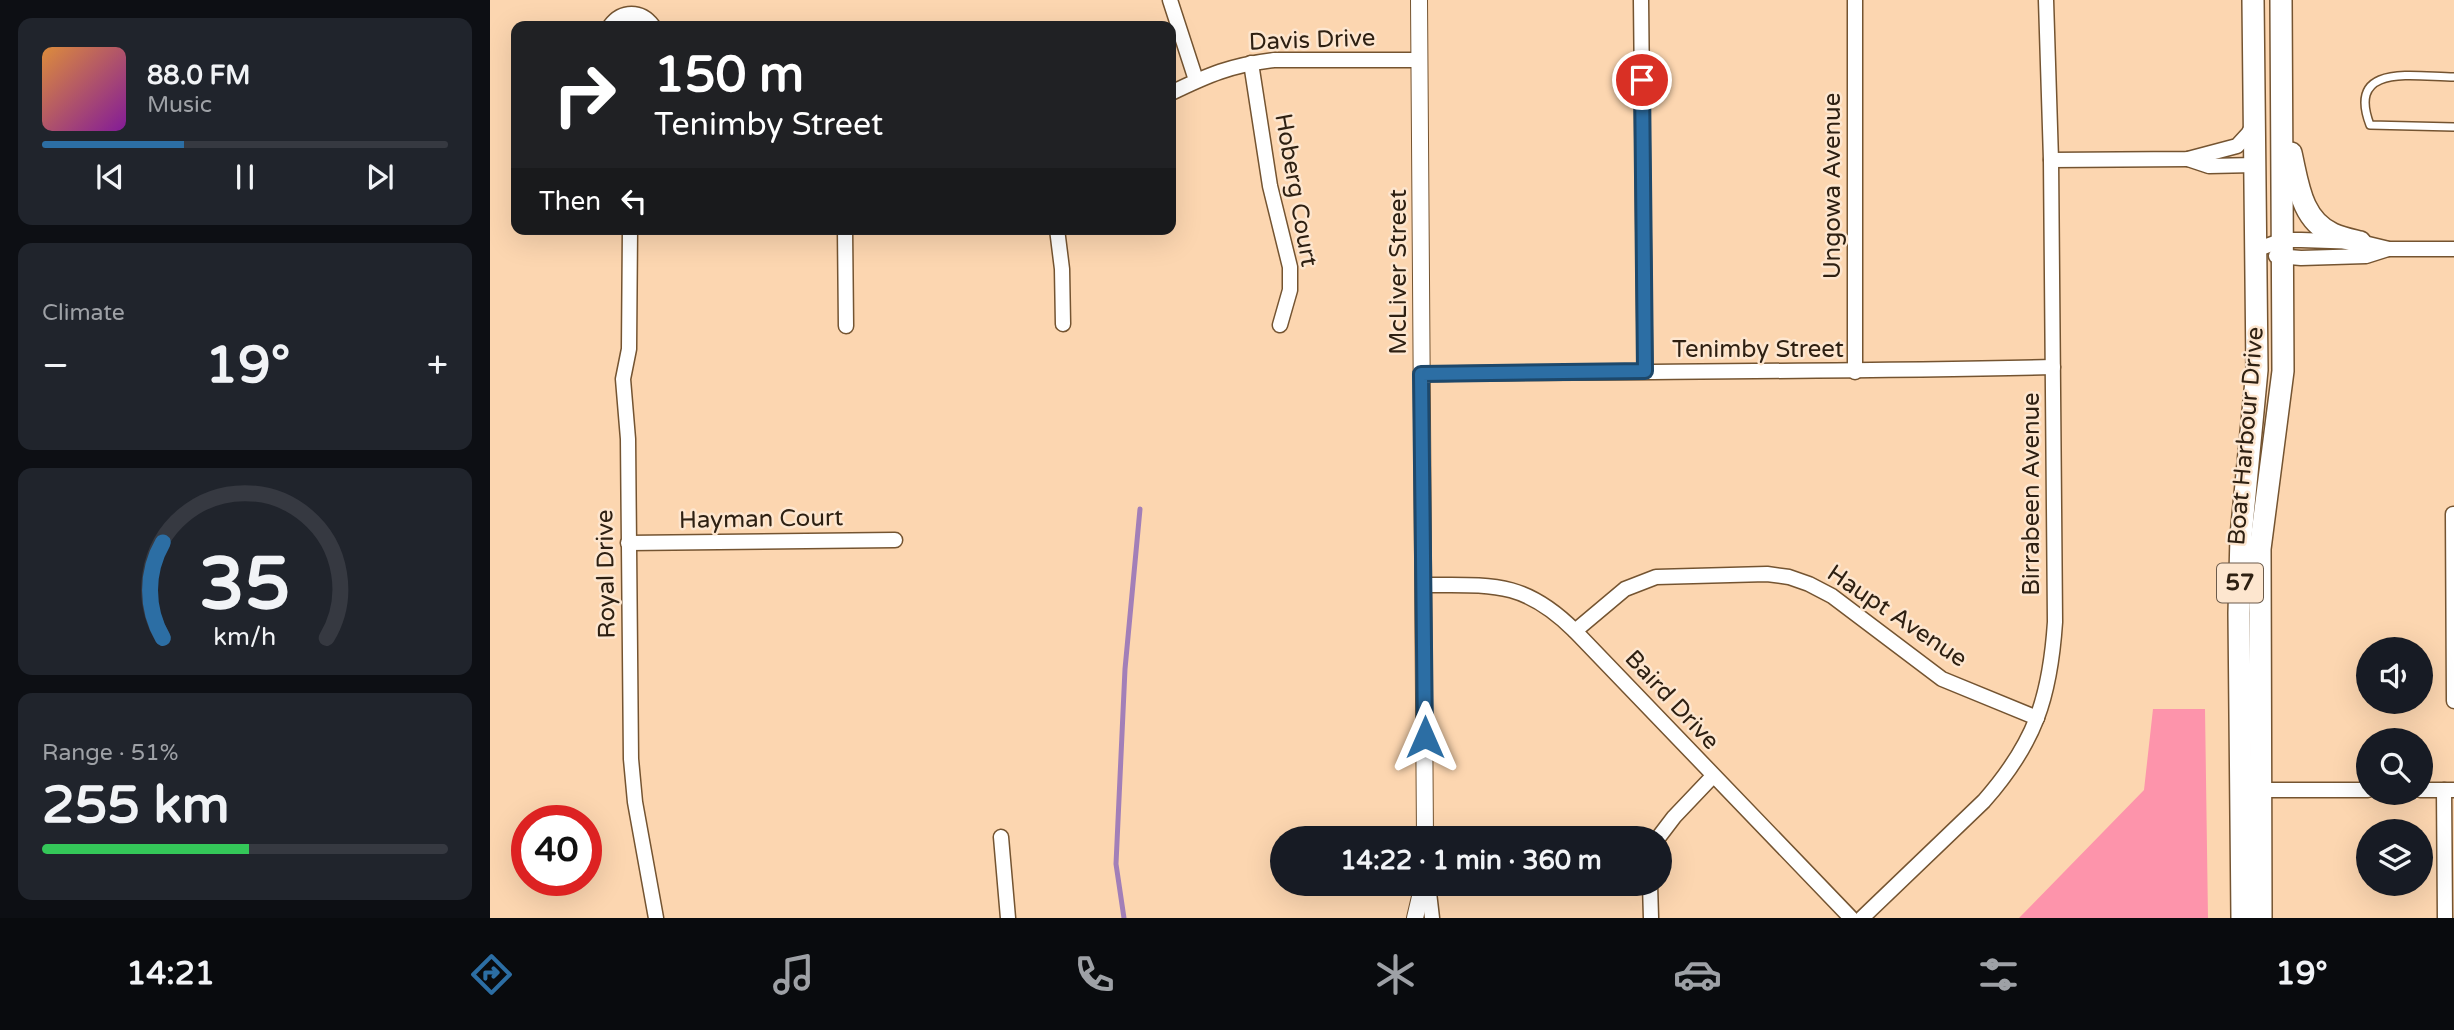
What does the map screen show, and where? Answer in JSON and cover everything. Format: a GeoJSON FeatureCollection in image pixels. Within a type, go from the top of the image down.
{"type":"FeatureCollection","features":[{"type":"Feature","properties":{"kind":"main road","name":"Boat Harbour Drive"},"geometry":{"type":"LineString","coordinates":[[2242,918],[2239,613],[2241,537],[2257,370],[2253,0]]}},
{"type":"Feature","properties":{"kind":"main road","name":"Boat Harbour Drive"},"geometry":{"type":"LineString","coordinates":[[2262,918],[2260,549],[2283,371],[2281,0]]}},
{"type":"Feature","properties":{"kind":"main road"},"geometry":{"type":"LineString","coordinates":[[2255,165],[2270,145],[2272,82],[2282,32]]}},
{"type":"Feature","properties":{"kind":"main road"},"geometry":{"type":"LineString","coordinates":[[2283,110],[2301,198],[2308,212],[2332,234],[2360,242]]}},
{"type":"Feature","properties":{"kind":"street"},"geometry":{"type":"LineString","coordinates":[[1170,0],[1196,79]]}},
{"type":"Feature","properties":{"kind":"street","name":"McLiver Street"},"geometry":{"type":"LineString","coordinates":[[1419,0],[1425,826]]}},
{"type":"Feature","properties":{"kind":"street"},"geometry":{"type":"LineString","coordinates":[[1641,0],[1645,371]]}},
{"type":"Feature","properties":{"kind":"street","name":"Ungowa Avenue"},"geometry":{"type":"LineString","coordinates":[[1855,0],[1855,372]]}},
{"type":"Feature","properties":{"kind":"street","name":"Birrabeen Avenue"},"geometry":{"type":"LineString","coordinates":[[1862,918],[2002,781],[2027,742],[2038,718],[2050,675],[2055,622],[2051,160],[2046,0]]}},
{"type":"Feature","properties":{"kind":"street"},"geometry":{"type":"LineString","coordinates":[[614,21],[631,7],[648,21]]}},
{"type":"Feature","properties":{"kind":"street","name":"Davis Drive"},"geometry":{"type":"LineString","coordinates":[[1176,90],[1196,79],[1251,63],[1274,60],[1419,60]]}},
{"type":"Feature","properties":{"kind":"street","name":"Hoberg Court"},"geometry":{"type":"LineString","coordinates":[[1251,63],[1269,186],[1290,267],[1290,290],[1280,325]]}},
{"type":"Feature","properties":{"kind":"street"},"geometry":{"type":"LineString","coordinates":[[2051,160],[2188,159],[2236,146],[2248,134],[2254,122]]}},
{"type":"Feature","properties":{"kind":"street"},"geometry":{"type":"LineString","coordinates":[[2188,159],[2209,166],[2255,165]]}},
{"type":"Feature","properties":{"kind":"street","name":"Royal Drive"},"geometry":{"type":"LineString","coordinates":[[631,235],[629,349],[623,379],[628,439],[631,759],[635,802],[656,918]]}},
{"type":"Feature","properties":{"kind":"street"},"geometry":{"type":"LineString","coordinates":[[845,235],[846,326]]}},
{"type":"Feature","properties":{"kind":"street"},"geometry":{"type":"LineString","coordinates":[[1058,235],[1062,269],[1063,324]]}},
{"type":"Feature","properties":{"kind":"street"},"geometry":{"type":"LineString","coordinates":[[2255,250],[2360,242],[2389,249],[2454,249]]}},
{"type":"Feature","properties":{"kind":"street"},"geometry":{"type":"LineString","coordinates":[[2284,249],[2366,256],[2389,249]]}},
{"type":"Feature","properties":{"kind":"street","name":"Tenimby Street"},"geometry":{"type":"LineString","coordinates":[[1421,374],[1855,372],[2053,367]]}},
{"type":"Feature","properties":{"kind":"street"},"geometry":{"type":"LineString","coordinates":[[2453,514],[2454,701]]}},
{"type":"Feature","properties":{"kind":"street","name":"Hayman Court"},"geometry":{"type":"LineString","coordinates":[[628,543],[895,540]]}},
{"type":"Feature","properties":{"kind":"street","name":"Haupt Avenue"},"geometry":{"type":"LineString","coordinates":[[1575,631],[1625,589],[1656,577],[1767,574],[1789,577],[1832,596],[1941,679],[2038,718]]}},
{"type":"Feature","properties":{"kind":"street","name":"Baird Drive"},"geometry":{"type":"LineString","coordinates":[[1424,585],[1491,585],[1512,589],[1547,606],[1575,631],[1851,918]]}},
{"type":"Feature","properties":{"kind":"street"},"geometry":{"type":"LineString","coordinates":[[1667,826],[1713,776]]}},
{"type":"Feature","properties":{"kind":"street"},"geometry":{"type":"LineString","coordinates":[[2260,790],[2356,790]]}},
{"type":"Feature","properties":{"kind":"street"},"geometry":{"type":"LineString","coordinates":[[2445,918],[2449,790]]}},
{"type":"Feature","properties":{"kind":"street"},"geometry":{"type":"LineString","coordinates":[[1001,837],[1008,918]]}},
{"type":"Feature","properties":{"kind":"street"},"geometry":{"type":"LineString","coordinates":[[1415,918],[1420,896]]}},
{"type":"Feature","properties":{"kind":"street"},"geometry":{"type":"LineString","coordinates":[[1430,896],[1432,918]]}},
{"type":"Feature","properties":{"kind":"street"},"geometry":{"type":"LineString","coordinates":[[1650,896],[1651,918]]}},
{"type":"Feature","properties":{"kind":"lane"},"geometry":{"type":"LineString","coordinates":[[2454,77],[2388,77],[2372,82],[2364,94],[2364,110],[2370,125],[2454,127]]}},
{"type":"Feature","properties":{"kind":"shaded area"},"geometry":{"type":"Polygon","coordinates":[[[2153,709],[2205,709],[2208,918],[2019,918],[2144,790],[2153,709]]]}},
{"type":"Feature","properties":{"kind":"waterway"},"geometry":{"type":"LineString","coordinates":[[1124,918],[1116,864],[1125,669],[1140,509]]}},
{"type":"Feature","properties":{"kind":"route"},"geometry":{"type":"LineString","coordinates":[[1425,737],[1421,374],[1645,371],[1642,80]]}}]}
